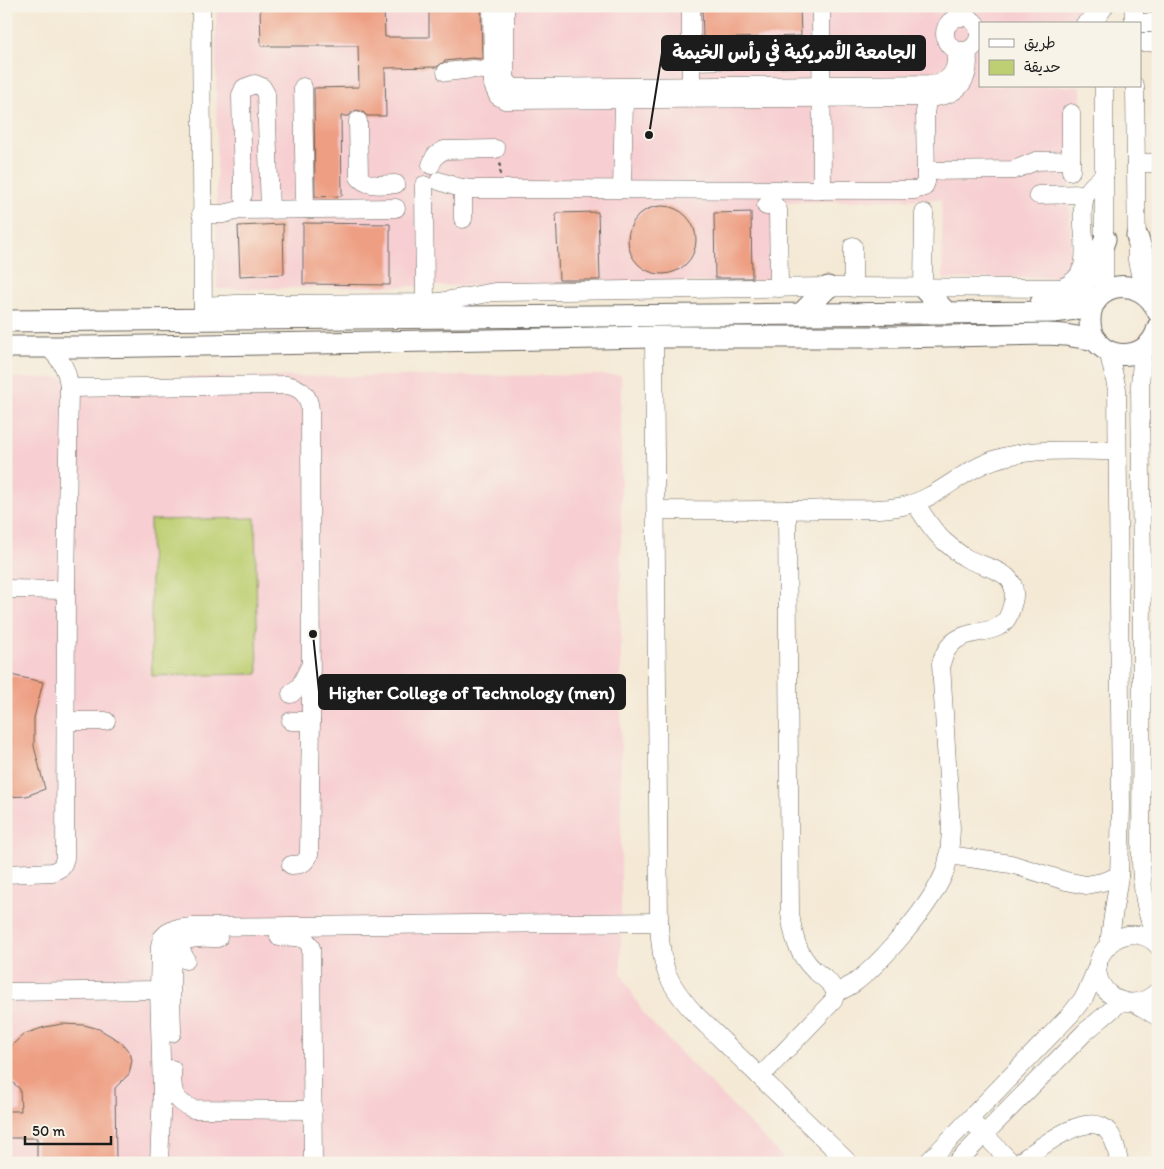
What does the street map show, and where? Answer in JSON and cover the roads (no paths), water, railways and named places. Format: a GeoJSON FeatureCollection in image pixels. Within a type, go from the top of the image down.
{"type":"FeatureCollection","features":[{"type":"Feature","properties":{"kind":"main road"},"geometry":{"type":"LineString","coordinates":[[1137,236],[1155,299]]}},
{"type":"Feature","properties":{"kind":"main road"},"geometry":{"type":"LineString","coordinates":[[1011,312],[1033,304],[1060,299],[1072,293],[1092,272],[1105,239]]}},
{"type":"Feature","properties":{"kind":"main road"},"geometry":{"type":"LineString","coordinates":[[6,321],[203,312],[801,314],[1065,311],[1084,306],[1114,287],[1126,286],[1137,288],[1155,299]]}},
{"type":"Feature","properties":{"kind":"main road"},"geometry":{"type":"LineString","coordinates":[[801,314],[828,287]]}},
{"type":"Feature","properties":{"kind":"main road"},"geometry":{"type":"LineString","coordinates":[[923,288],[947,313]]}},
{"type":"Feature","properties":{"kind":"main road"},"geometry":{"type":"LineString","coordinates":[[1100,297],[1091,310],[1090,320],[1091,331],[1102,345]]}},
{"type":"Feature","properties":{"kind":"main road"},"geometry":{"type":"LineString","coordinates":[[6,347],[654,337],[894,337],[1047,334],[1065,335],[1102,345],[1116,354],[1126,355],[1153,339]]}},
{"type":"Feature","properties":{"kind":"street"},"geometry":{"type":"LineString","coordinates":[[201,6],[203,312],[236,304],[424,303],[494,292],[828,287],[1054,289],[1068,285],[1078,276],[1084,263],[1083,208],[1086,194],[1105,174]]}},
{"type":"Feature","properties":{"kind":"street"},"geometry":{"type":"LineString","coordinates":[[492,6],[501,85]]}},
{"type":"Feature","properties":{"kind":"street"},"geometry":{"type":"LineString","coordinates":[[501,85],[505,6]]}},
{"type":"Feature","properties":{"kind":"street"},"geometry":{"type":"LineString","coordinates":[[691,6],[691,87]]}},
{"type":"Feature","properties":{"kind":"street"},"geometry":{"type":"LineString","coordinates":[[821,6],[822,190]]}},
{"type":"Feature","properties":{"kind":"street"},"geometry":{"type":"LineString","coordinates":[[1134,6],[1134,22]]}},
{"type":"Feature","properties":{"kind":"street"},"geometry":{"type":"LineString","coordinates":[[1088,22],[1104,12]]}},
{"type":"Feature","properties":{"kind":"street"},"geometry":{"type":"LineString","coordinates":[[1142,24],[1158,23]]}},
{"type":"Feature","properties":{"kind":"street"},"geometry":{"type":"LineString","coordinates":[[501,85],[516,88],[691,87],[928,98],[949,94],[965,80],[973,39]]}},
{"type":"Feature","properties":{"kind":"street"},"geometry":{"type":"LineString","coordinates":[[446,72],[473,69],[501,85],[517,100],[624,100],[821,92],[938,84],[948,79],[973,39]]}},
{"type":"Feature","properties":{"kind":"street"},"geometry":{"type":"LineString","coordinates":[[1142,42],[1158,42]]}},
{"type":"Feature","properties":{"kind":"street"},"geometry":{"type":"LineString","coordinates":[[691,60],[821,58]]}},
{"type":"Feature","properties":{"kind":"street"},"geometry":{"type":"LineString","coordinates":[[241,203],[241,95],[244,88],[255,84],[262,88],[266,94],[270,210]]}},
{"type":"Feature","properties":{"kind":"street"},"geometry":{"type":"LineString","coordinates":[[303,86],[304,209]]}},
{"type":"Feature","properties":{"kind":"street"},"geometry":{"type":"LineString","coordinates":[[1100,297],[1105,239],[1104,88]]}},
{"type":"Feature","properties":{"kind":"street"},"geometry":{"type":"LineString","coordinates":[[1135,88],[1137,236]]}},
{"type":"Feature","properties":{"kind":"street"},"geometry":{"type":"LineString","coordinates":[[496,149],[444,150],[436,156],[431,165],[423,167],[419,174],[421,182],[463,188],[500,189],[915,190],[922,189],[926,185],[925,112],[928,98]]}},
{"type":"Feature","properties":{"kind":"street"},"geometry":{"type":"LineString","coordinates":[[622,189],[624,100]]}},
{"type":"Feature","properties":{"kind":"street"},"geometry":{"type":"LineString","coordinates":[[926,170],[1014,170],[1036,161],[1071,166],[1071,113]]}},
{"type":"Feature","properties":{"kind":"street"},"geometry":{"type":"LineString","coordinates":[[358,121],[359,177],[364,182],[374,184],[396,184]]}},
{"type":"Feature","properties":{"kind":"street"},"geometry":{"type":"LineString","coordinates":[[1136,163],[1158,163]]}},
{"type":"Feature","properties":{"kind":"street"},"geometry":{"type":"LineString","coordinates":[[424,303],[432,183]]}},
{"type":"Feature","properties":{"kind":"street"},"geometry":{"type":"LineString","coordinates":[[374,184],[375,208]]}},
{"type":"Feature","properties":{"kind":"street"},"geometry":{"type":"LineString","coordinates":[[463,188],[463,219]]}},
{"type":"Feature","properties":{"kind":"street"},"geometry":{"type":"LineString","coordinates":[[1038,195],[1086,194]]}},
{"type":"Feature","properties":{"kind":"street"},"geometry":{"type":"LineString","coordinates":[[201,210],[241,203],[270,210],[396,208]]}},
{"type":"Feature","properties":{"kind":"street"},"geometry":{"type":"LineString","coordinates":[[766,206],[775,206],[778,210],[779,288]]}},
{"type":"Feature","properties":{"kind":"street"},"geometry":{"type":"LineString","coordinates":[[923,288],[924,213]]}},
{"type":"Feature","properties":{"kind":"street"},"geometry":{"type":"LineString","coordinates":[[853,246],[853,288]]}},
{"type":"Feature","properties":{"kind":"street"},"geometry":{"type":"LineString","coordinates":[[654,337],[660,922],[662,958],[665,972],[676,992],[696,1015],[849,1163]]}},
{"type":"Feature","properties":{"kind":"street"},"geometry":{"type":"LineString","coordinates":[[1153,339],[1140,385],[1150,575],[1142,875],[1147,911],[1158,942]]}},
{"type":"Feature","properties":{"kind":"street"},"geometry":{"type":"LineString","coordinates":[[1102,345],[1117,389],[1121,808],[1120,876],[1110,942]]}},
{"type":"Feature","properties":{"kind":"street"},"geometry":{"type":"LineString","coordinates":[[48,347],[60,359],[69,382]]}},
{"type":"Feature","properties":{"kind":"street"},"geometry":{"type":"LineString","coordinates":[[6,874],[53,872],[62,867],[65,858],[69,382],[76,360],[86,347]]}},
{"type":"Feature","properties":{"kind":"street"},"geometry":{"type":"LineString","coordinates":[[69,382],[287,385],[295,386],[306,396],[310,410],[311,721],[309,854],[307,859],[300,865],[291,865]]}},
{"type":"Feature","properties":{"kind":"street"},"geometry":{"type":"LineString","coordinates":[[657,510],[890,508],[915,503],[963,474],[996,459],[1039,452],[1117,451]]}},
{"type":"Feature","properties":{"kind":"street"},"geometry":{"type":"LineString","coordinates":[[836,993],[853,984],[878,961],[902,934],[926,904],[945,870],[949,854],[950,829],[941,664],[943,656],[953,642],[960,638],[999,626],[1006,620],[1014,597],[1011,583],[1005,575],[966,558],[944,542],[915,503]]}},
{"type":"Feature","properties":{"kind":"street"},"geometry":{"type":"LineString","coordinates":[[760,1077],[833,1001],[836,993],[833,985],[814,970],[800,953],[793,934],[790,913],[786,510]]}},
{"type":"Feature","properties":{"kind":"street"},"geometry":{"type":"LineString","coordinates":[[6,589],[66,590]]}},
{"type":"Feature","properties":{"kind":"street"},"geometry":{"type":"LineString","coordinates":[[291,694],[300,686],[310,665]]}},
{"type":"Feature","properties":{"kind":"street"},"geometry":{"type":"LineString","coordinates":[[66,721],[106,721]]}},
{"type":"Feature","properties":{"kind":"street"},"geometry":{"type":"LineString","coordinates":[[291,721],[311,721]]}},
{"type":"Feature","properties":{"kind":"street"},"geometry":{"type":"LineString","coordinates":[[949,854],[1011,864],[1066,881],[1086,885],[1120,876]]}},
{"type":"Feature","properties":{"kind":"street"},"geometry":{"type":"LineString","coordinates":[[159,1163],[162,1092],[159,990],[160,946],[162,938],[174,929],[183,927],[660,922]]}},
{"type":"Feature","properties":{"kind":"street"},"geometry":{"type":"LineString","coordinates":[[927,1163],[1071,1014],[1087,991],[1102,953],[1110,942],[1120,936],[1132,934],[1144,936],[1158,946]]}},
{"type":"Feature","properties":{"kind":"street"},"geometry":{"type":"LineString","coordinates":[[304,1163],[308,1110],[312,954],[307,941],[296,937],[196,938],[178,944],[173,952],[172,961],[172,1075],[173,1088],[179,1101],[193,1109],[202,1110],[308,1110]]}},
{"type":"Feature","properties":{"kind":"street"},"geometry":{"type":"LineString","coordinates":[[178,944],[186,960]]}},
{"type":"Feature","properties":{"kind":"street"},"geometry":{"type":"LineString","coordinates":[[1098,965],[1098,974],[1106,991],[1158,1017]]}},
{"type":"Feature","properties":{"kind":"street"},"geometry":{"type":"LineString","coordinates":[[6,992],[159,990]]}},
{"type":"Feature","properties":{"kind":"street"},"geometry":{"type":"LineString","coordinates":[[956,1163],[1084,1032],[1128,1002],[1144,1000],[1158,991]]}},
{"type":"Feature","properties":{"kind":"street"},"geometry":{"type":"LineString","coordinates":[[308,1110],[313,1163]]}},
{"type":"Feature","properties":{"kind":"street"},"geometry":{"type":"LineString","coordinates":[[970,1119],[1012,1163]]}},
{"type":"Feature","properties":{"kind":"street"},"geometry":{"type":"LineString","coordinates":[[1018,1163],[1056,1137],[1075,1128],[1091,1124],[1101,1126],[1113,1138],[1119,1163]]}},
{"type":"Feature","properties":{"kind":"place","name":"الجامعة الأمريكية في رأس الخيمة"},"geometry":{"type":"Point","coordinates":[649,135]}},
{"type":"Feature","properties":{"kind":"place","name":"Higher College of Technology (men)"},"geometry":{"type":"Point","coordinates":[313,634]}}]}
